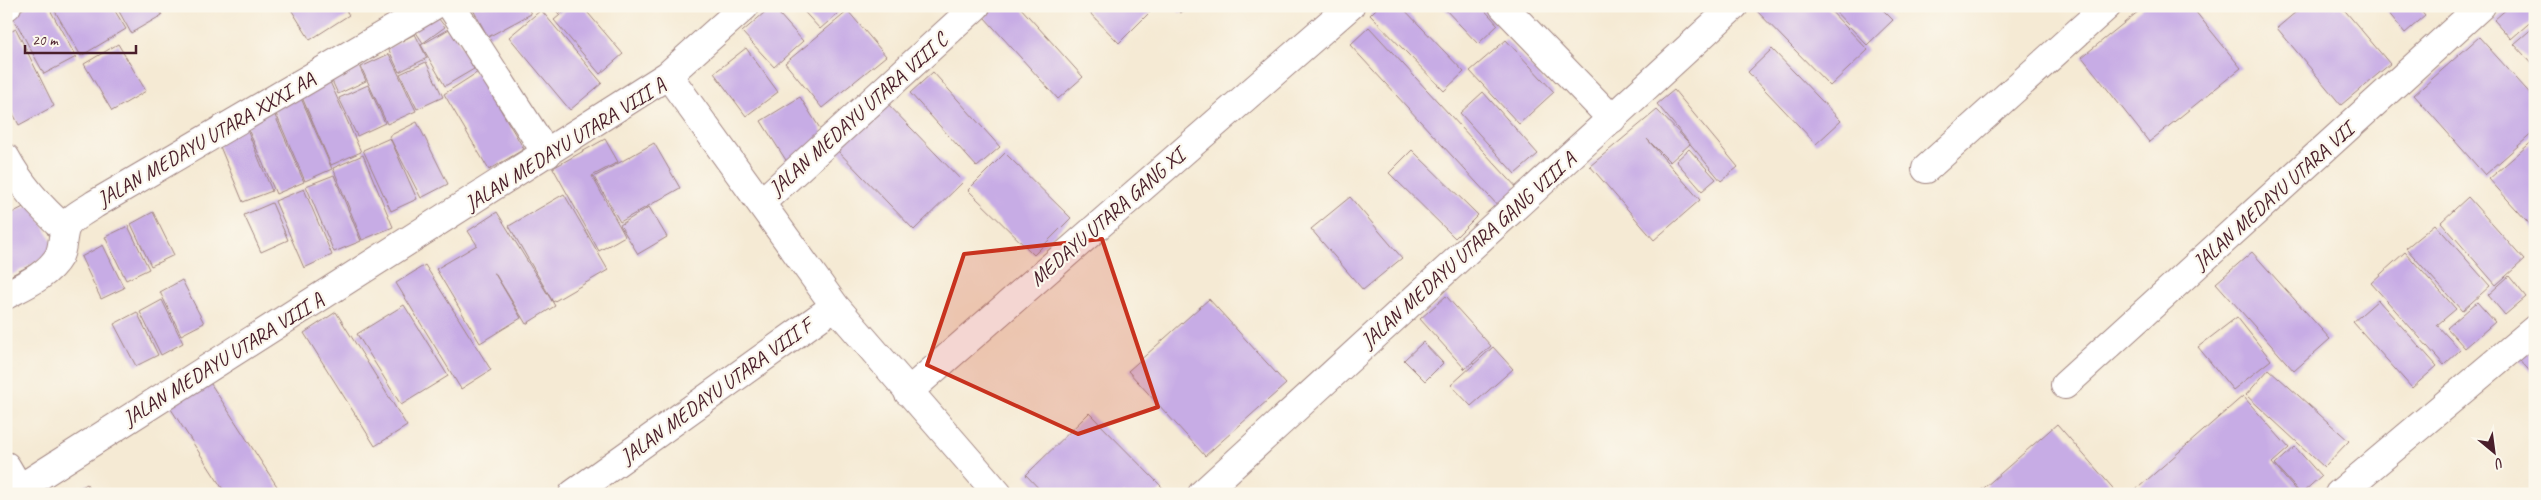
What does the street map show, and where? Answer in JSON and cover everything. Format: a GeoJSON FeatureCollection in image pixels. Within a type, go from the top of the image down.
{"type":"FeatureCollection","features":[{"type":"Feature","properties":{"kind":"street","name":"JALAN MEDAYU UTARA XXXI AA"},"geometry":{"type":"LineString","coordinates":[[65,229],[72,220],[95,204],[433,6]]}},
{"type":"Feature","properties":{"kind":"street"},"geometry":{"type":"LineString","coordinates":[[451,6],[546,154]]}},
{"type":"Feature","properties":{"kind":"street"},"geometry":{"type":"LineString","coordinates":[[668,75],[745,6]]}},
{"type":"Feature","properties":{"kind":"street","name":"JALAN MEDAYU UTARA VIII C"},"geometry":{"type":"LineString","coordinates":[[762,202],[976,6]]}},
{"type":"Feature","properties":{"kind":"street","name":"MEDAYU UTARA GANG XI"},"geometry":{"type":"LineString","coordinates":[[908,392],[1350,6]]}},
{"type":"Feature","properties":{"kind":"street"},"geometry":{"type":"LineString","coordinates":[[1503,6],[1612,118]]}},
{"type":"Feature","properties":{"kind":"street","name":"JALAN MEDAYU UTARA GANG VIII A"},"geometry":{"type":"LineString","coordinates":[[1202,494],[1734,6]]}},
{"type":"Feature","properties":{"kind":"street"},"geometry":{"type":"LineString","coordinates":[[1926,169],[2107,6]]}},
{"type":"Feature","properties":{"kind":"street","name":"JALAN MEDAYU UTARA VII"},"geometry":{"type":"LineString","coordinates":[[2065,385],[2481,6]]}},
{"type":"Feature","properties":{"kind":"street","name":"JALAN MEDAYU UTARA VIII A"},"geometry":{"type":"LineString","coordinates":[[12,483],[546,154],[668,75],[762,202],[835,306],[998,494]]}},
{"type":"Feature","properties":{"kind":"street"},"geometry":{"type":"LineString","coordinates":[[6,158],[16,177],[44,211],[65,229],[64,240],[58,257],[39,277],[6,295]]}},
{"type":"Feature","properties":{"kind":"street","name":"JALAN MEDAYU UTARA VIII F"},"geometry":{"type":"LineString","coordinates":[[574,494],[835,306]]}},
{"type":"Feature","properties":{"kind":"street"},"geometry":{"type":"LineString","coordinates":[[2339,494],[2535,329]]}},
{"type":"Feature","properties":{"kind":"highlighted area"},"geometry":{"type":"Polygon","coordinates":[[[1102,239],[1158,407],[1078,434],[927,365],[964,254],[1102,239]]]}},
{"type":"Feature","properties":{"kind":"building"},"geometry":{"type":"Polygon","coordinates":[[[28,6],[48,6],[76,57],[44,74],[12,15],[28,6]]]}},
{"type":"Feature","properties":{"kind":"building"},"geometry":{"type":"Polygon","coordinates":[[[52,6],[112,6],[126,29],[81,56],[52,6]]]}},
{"type":"Feature","properties":{"kind":"building"},"geometry":{"type":"Polygon","coordinates":[[[116,6],[157,6],[162,15],[131,33],[116,6]]]}},
{"type":"Feature","properties":{"kind":"building"},"geometry":{"type":"Polygon","coordinates":[[[289,6],[343,6],[349,15],[310,40],[289,6]]]}},
{"type":"Feature","properties":{"kind":"building"},"geometry":{"type":"Polygon","coordinates":[[[471,6],[527,6],[531,14],[488,37],[471,6]]]}},
{"type":"Feature","properties":{"kind":"building"},"geometry":{"type":"Polygon","coordinates":[[[552,6],[567,6],[559,14],[552,6]]]}},
{"type":"Feature","properties":{"kind":"building"},"geometry":{"type":"Polygon","coordinates":[[[571,6],[582,6],[623,54],[600,74],[554,20],[571,6]]]}},
{"type":"Feature","properties":{"kind":"building"},"geometry":{"type":"Polygon","coordinates":[[[772,6],[803,41],[774,67],[742,32],[772,6]]]}},
{"type":"Feature","properties":{"kind":"building"},"geometry":{"type":"Polygon","coordinates":[[[799,6],[846,6],[820,29],[799,6]]]}},
{"type":"Feature","properties":{"kind":"building"},"geometry":{"type":"Polygon","coordinates":[[[996,6],[1019,6],[1083,77],[1058,99],[984,17],[996,6]]]}},
{"type":"Feature","properties":{"kind":"building"},"geometry":{"type":"Polygon","coordinates":[[[1083,6],[1156,6],[1119,43],[1083,6]]]}},
{"type":"Feature","properties":{"kind":"building"},"geometry":{"type":"Polygon","coordinates":[[[1174,6],[1188,6],[1180,13],[1174,6]]]}},
{"type":"Feature","properties":{"kind":"building"},"geometry":{"type":"Polygon","coordinates":[[[1379,6],[1401,6],[1464,72],[1444,91],[1370,15],[1379,6]]]}},
{"type":"Feature","properties":{"kind":"building"},"geometry":{"type":"Polygon","coordinates":[[[1442,6],[1481,6],[1498,25],[1478,44],[1442,6]]]}},
{"type":"Feature","properties":{"kind":"building"},"geometry":{"type":"Polygon","coordinates":[[[1752,6],[1826,6],[1868,50],[1830,86],[1752,6]]]}},
{"type":"Feature","properties":{"kind":"building"},"geometry":{"type":"Polygon","coordinates":[[[1830,6],[1879,6],[1893,20],[1867,45],[1830,6]]]}},
{"type":"Feature","properties":{"kind":"building"},"geometry":{"type":"Polygon","coordinates":[[[2145,6],[2191,6],[2241,68],[2149,142],[2082,57],[2145,6]]]}},
{"type":"Feature","properties":{"kind":"building"},"geometry":{"type":"Polygon","coordinates":[[[2303,6],[2341,6],[2390,64],[2341,105],[2277,28],[2303,6]]]}},
{"type":"Feature","properties":{"kind":"building"},"geometry":{"type":"Polygon","coordinates":[[[2383,6],[2417,6],[2425,16],[2405,33],[2383,6]]]}},
{"type":"Feature","properties":{"kind":"building"},"geometry":{"type":"Polygon","coordinates":[[[2510,6],[2535,6],[2535,18],[2511,39],[2494,20],[2510,6]]]}},
{"type":"Feature","properties":{"kind":"building"},"geometry":{"type":"Polygon","coordinates":[[[541,10],[602,83],[570,110],[509,37],[541,10]]]}},
{"type":"Feature","properties":{"kind":"building"},"geometry":{"type":"Polygon","coordinates":[[[433,11],[445,27],[423,43],[412,26],[433,11]]]}},
{"type":"Feature","properties":{"kind":"building"},"geometry":{"type":"Polygon","coordinates":[[[848,11],[886,56],[822,108],[785,63],[848,11]]]}},
{"type":"Feature","properties":{"kind":"building"},"geometry":{"type":"Polygon","coordinates":[[[2535,26],[2535,67],[2514,44],[2535,26]]]}},
{"type":"Feature","properties":{"kind":"building"},"geometry":{"type":"Polygon","coordinates":[[[1369,27],[1519,190],[1500,208],[1350,45],[1369,27]]]}},
{"type":"Feature","properties":{"kind":"building"},"geometry":{"type":"Polygon","coordinates":[[[451,28],[474,69],[445,86],[421,45],[451,28]]]}},
{"type":"Feature","properties":{"kind":"building"},"geometry":{"type":"Polygon","coordinates":[[[16,29],[54,106],[19,125],[6,100],[6,34],[16,29]]]}},
{"type":"Feature","properties":{"kind":"building"},"geometry":{"type":"Polygon","coordinates":[[[415,34],[427,58],[399,72],[388,48],[415,34]]]}},
{"type":"Feature","properties":{"kind":"building"},"geometry":{"type":"Polygon","coordinates":[[[2479,37],[2535,99],[2535,131],[2485,175],[2414,95],[2479,37]]]}},
{"type":"Feature","properties":{"kind":"building"},"geometry":{"type":"Polygon","coordinates":[[[1506,40],[1554,92],[1519,124],[1470,71],[1506,40]]]}},
{"type":"Feature","properties":{"kind":"building"},"geometry":{"type":"Polygon","coordinates":[[[118,44],[146,91],[112,111],[84,64],[118,44]]]}},
{"type":"Feature","properties":{"kind":"building"},"geometry":{"type":"Polygon","coordinates":[[[746,48],[778,92],[746,116],[714,73],[746,48]]]}},
{"type":"Feature","properties":{"kind":"building"},"geometry":{"type":"Polygon","coordinates":[[[1772,49],[1841,121],[1816,144],[1748,72],[1772,49]]]}},
{"type":"Feature","properties":{"kind":"building"},"geometry":{"type":"Polygon","coordinates":[[[389,54],[416,111],[387,124],[361,67],[389,54]]]}},
{"type":"Feature","properties":{"kind":"building"},"geometry":{"type":"Polygon","coordinates":[[[356,59],[366,81],[338,94],[328,72],[356,59]]]}},
{"type":"Feature","properties":{"kind":"building"},"geometry":{"type":"Polygon","coordinates":[[[426,62],[443,97],[417,109],[400,74],[426,62]]]}},
{"type":"Feature","properties":{"kind":"building"},"geometry":{"type":"Polygon","coordinates":[[[478,72],[524,149],[489,170],[444,94],[478,72]]]}},
{"type":"Feature","properties":{"kind":"building"},"geometry":{"type":"Polygon","coordinates":[[[933,72],[1000,147],[977,167],[910,93],[933,72]]]}},
{"type":"Feature","properties":{"kind":"building"},"geometry":{"type":"Polygon","coordinates":[[[327,75],[361,152],[331,165],[298,88],[327,75]]]}},
{"type":"Feature","properties":{"kind":"building"},"geometry":{"type":"Polygon","coordinates":[[[368,85],[385,123],[357,136],[339,98],[368,85]]]}},
{"type":"Feature","properties":{"kind":"building"},"geometry":{"type":"Polygon","coordinates":[[[1674,90],[1738,167],[1721,181],[1657,104],[1674,90]]]}},
{"type":"Feature","properties":{"kind":"building"},"geometry":{"type":"Polygon","coordinates":[[[1483,92],[1538,154],[1515,174],[1460,113],[1483,92]]]}},
{"type":"Feature","properties":{"kind":"building"},"geometry":{"type":"Polygon","coordinates":[[[300,96],[332,169],[305,181],[273,107],[300,96]]]}},
{"type":"Feature","properties":{"kind":"building"},"geometry":{"type":"Polygon","coordinates":[[[800,97],[828,141],[789,165],[761,121],[800,97]]]}},
{"type":"Feature","properties":{"kind":"building"},"geometry":{"type":"Polygon","coordinates":[[[885,101],[963,182],[914,230],[836,149],[885,101]]]}},
{"type":"Feature","properties":{"kind":"building"},"geometry":{"type":"Polygon","coordinates":[[[1657,110],[1690,144],[1670,162],[1647,139],[1700,200],[1654,240],[1590,166],[1657,110]]]}},
{"type":"Feature","properties":{"kind":"building"},"geometry":{"type":"Polygon","coordinates":[[[273,111],[304,182],[276,194],[245,122],[273,111]]]}},
{"type":"Feature","properties":{"kind":"building"},"geometry":{"type":"Polygon","coordinates":[[[417,122],[448,184],[421,198],[389,136],[417,122]]]}},
{"type":"Feature","properties":{"kind":"building"},"geometry":{"type":"Polygon","coordinates":[[[245,125],[272,191],[243,202],[216,137],[245,125]]]}},
{"type":"Feature","properties":{"kind":"building"},"geometry":{"type":"Polygon","coordinates":[[[390,138],[417,199],[391,211],[363,150],[390,138]]]}},
{"type":"Feature","properties":{"kind":"building"},"geometry":{"type":"Polygon","coordinates":[[[605,139],[618,162],[592,176],[625,236],[599,251],[553,168],[605,139]]]}},
{"type":"Feature","properties":{"kind":"building"},"geometry":{"type":"Polygon","coordinates":[[[2535,139],[2535,230],[2489,179],[2535,139]]]}},
{"type":"Feature","properties":{"kind":"building"},"geometry":{"type":"Polygon","coordinates":[[[654,143],[680,188],[620,222],[594,177],[654,143]]]}},
{"type":"Feature","properties":{"kind":"building"},"geometry":{"type":"Polygon","coordinates":[[[1689,149],[1716,179],[1702,191],[1676,161],[1689,149]]]}},
{"type":"Feature","properties":{"kind":"building"},"geometry":{"type":"Polygon","coordinates":[[[1412,150],[1478,215],[1455,238],[1389,173],[1412,150]]]}},
{"type":"Feature","properties":{"kind":"building"},"geometry":{"type":"Polygon","coordinates":[[[1005,153],[1071,218],[1034,255],[968,190],[1005,153]]]}},
{"type":"Feature","properties":{"kind":"building"},"geometry":{"type":"Polygon","coordinates":[[[363,155],[393,227],[362,240],[333,168],[363,155]]]}},
{"type":"Feature","properties":{"kind":"building"},"geometry":{"type":"Polygon","coordinates":[[[334,175],[361,241],[334,252],[306,186],[334,175]]]}},
{"type":"Feature","properties":{"kind":"building"},"geometry":{"type":"Polygon","coordinates":[[[304,189],[332,255],[304,268],[275,201],[304,189]]]}},
{"type":"Feature","properties":{"kind":"building"},"geometry":{"type":"Polygon","coordinates":[[[564,194],[608,270],[553,302],[509,226],[564,194]]]}},
{"type":"Feature","properties":{"kind":"building"},"geometry":{"type":"Polygon","coordinates":[[[1350,197],[1402,258],[1363,290],[1311,229],[1350,197]]]}},
{"type":"Feature","properties":{"kind":"building"},"geometry":{"type":"Polygon","coordinates":[[[2468,197],[2524,260],[2496,285],[2441,222],[2468,197]]]}},
{"type":"Feature","properties":{"kind":"building"},"geometry":{"type":"Polygon","coordinates":[[[31,203],[57,251],[6,278],[6,216],[31,203]]]}},
{"type":"Feature","properties":{"kind":"building"},"geometry":{"type":"Polygon","coordinates":[[[272,203],[288,240],[261,252],[244,215],[272,203]]]}},
{"type":"Feature","properties":{"kind":"building"},"geometry":{"type":"Polygon","coordinates":[[[649,207],[667,237],[638,254],[620,225],[649,207]]]}},
{"type":"Feature","properties":{"kind":"building"},"geometry":{"type":"Polygon","coordinates":[[[153,212],[174,255],[151,266],[131,224],[153,212]]]}},
{"type":"Feature","properties":{"kind":"building"},"geometry":{"type":"Polygon","coordinates":[[[497,212],[555,306],[526,324],[494,272],[521,318],[480,343],[436,269],[477,245],[468,231],[497,212]]]}},
{"type":"Feature","properties":{"kind":"building"},"geometry":{"type":"Polygon","coordinates":[[[2435,224],[2490,286],[2462,311],[2406,248],[2435,224]]]}},
{"type":"Feature","properties":{"kind":"building"},"geometry":{"type":"Polygon","coordinates":[[[128,226],[149,269],[126,280],[105,237],[128,226]]]}},
{"type":"Feature","properties":{"kind":"building"},"geometry":{"type":"Polygon","coordinates":[[[103,245],[124,288],[101,299],[81,257],[103,245]]]}},
{"type":"Feature","properties":{"kind":"building"},"geometry":{"type":"Polygon","coordinates":[[[2252,252],[2330,339],[2294,371],[2216,283],[2252,252]]]}},
{"type":"Feature","properties":{"kind":"building"},"geometry":{"type":"Polygon","coordinates":[[[2405,252],[2456,309],[2437,325],[2460,350],[2444,365],[2371,283],[2405,252]]]}},
{"type":"Feature","properties":{"kind":"building"},"geometry":{"type":"Polygon","coordinates":[[[425,265],[491,370],[461,389],[396,283],[425,265]]]}},
{"type":"Feature","properties":{"kind":"building"},"geometry":{"type":"Polygon","coordinates":[[[2509,276],[2526,297],[2505,315],[2488,295],[2509,276]]]}},
{"type":"Feature","properties":{"kind":"building"},"geometry":{"type":"Polygon","coordinates":[[[182,280],[204,323],[181,335],[160,292],[182,280]]]}},
{"type":"Feature","properties":{"kind":"building"},"geometry":{"type":"Polygon","coordinates":[[[1446,296],[1491,346],[1465,369],[1420,319],[1446,296]]]}},
{"type":"Feature","properties":{"kind":"building"},"geometry":{"type":"Polygon","coordinates":[[[1209,299],[1286,384],[1205,456],[1128,371],[1209,299]]]}},
{"type":"Feature","properties":{"kind":"building"},"geometry":{"type":"Polygon","coordinates":[[[162,300],[183,343],[161,355],[140,312],[162,300]]]}},
{"type":"Feature","properties":{"kind":"building"},"geometry":{"type":"Polygon","coordinates":[[[2378,300],[2437,366],[2412,388],[2353,322],[2378,300]]]}},
{"type":"Feature","properties":{"kind":"building"},"geometry":{"type":"Polygon","coordinates":[[[2477,302],[2495,322],[2465,348],[2447,328],[2477,302]]]}},
{"type":"Feature","properties":{"kind":"building"},"geometry":{"type":"Polygon","coordinates":[[[404,305],[448,376],[401,405],[357,334],[404,305]]]}},
{"type":"Feature","properties":{"kind":"building"},"geometry":{"type":"Polygon","coordinates":[[[137,312],[158,355],[136,366],[114,324],[137,312]]]}},
{"type":"Feature","properties":{"kind":"building"},"geometry":{"type":"Polygon","coordinates":[[[336,312],[407,426],[375,446],[304,333],[336,312]]]}},
{"type":"Feature","properties":{"kind":"building"},"geometry":{"type":"Polygon","coordinates":[[[2237,317],[2271,360],[2233,390],[2198,347],[2237,317]]]}},
{"type":"Feature","properties":{"kind":"building"},"geometry":{"type":"Polygon","coordinates":[[[1423,342],[1443,363],[1425,381],[1404,360],[1423,342]]]}},
{"type":"Feature","properties":{"kind":"building"},"geometry":{"type":"Polygon","coordinates":[[[2535,342],[2535,377],[2517,357],[2535,342]]]}},
{"type":"Feature","properties":{"kind":"building"},"geometry":{"type":"Polygon","coordinates":[[[1493,347],[1513,369],[1471,406],[1451,385],[1493,347]]]}},
{"type":"Feature","properties":{"kind":"building"},"geometry":{"type":"Polygon","coordinates":[[[2269,369],[2349,441],[2324,467],[2246,395],[2269,369]]]}},
{"type":"Feature","properties":{"kind":"building"},"geometry":{"type":"Polygon","coordinates":[[[209,381],[282,494],[226,494],[169,406],[209,381]]]}},
{"type":"Feature","properties":{"kind":"building"},"geometry":{"type":"Polygon","coordinates":[[[2243,396],[2289,448],[2272,463],[2299,494],[2131,494],[2243,396]]]}},
{"type":"Feature","properties":{"kind":"building"},"geometry":{"type":"Polygon","coordinates":[[[1089,413],[1163,488],[1157,494],[1044,494],[1026,475],[1089,413]]]}},
{"type":"Feature","properties":{"kind":"building"},"geometry":{"type":"Polygon","coordinates":[[[2057,424],[2118,494],[1977,494],[2057,424]]]}},
{"type":"Feature","properties":{"kind":"building"},"geometry":{"type":"Polygon","coordinates":[[[2295,447],[2321,476],[2301,494],[2275,465],[2295,447]]]}},
{"type":"Feature","properties":{"kind":"building"},"geometry":{"type":"Polygon","coordinates":[[[87,484],[92,494],[70,494],[87,484]]]}}]}
